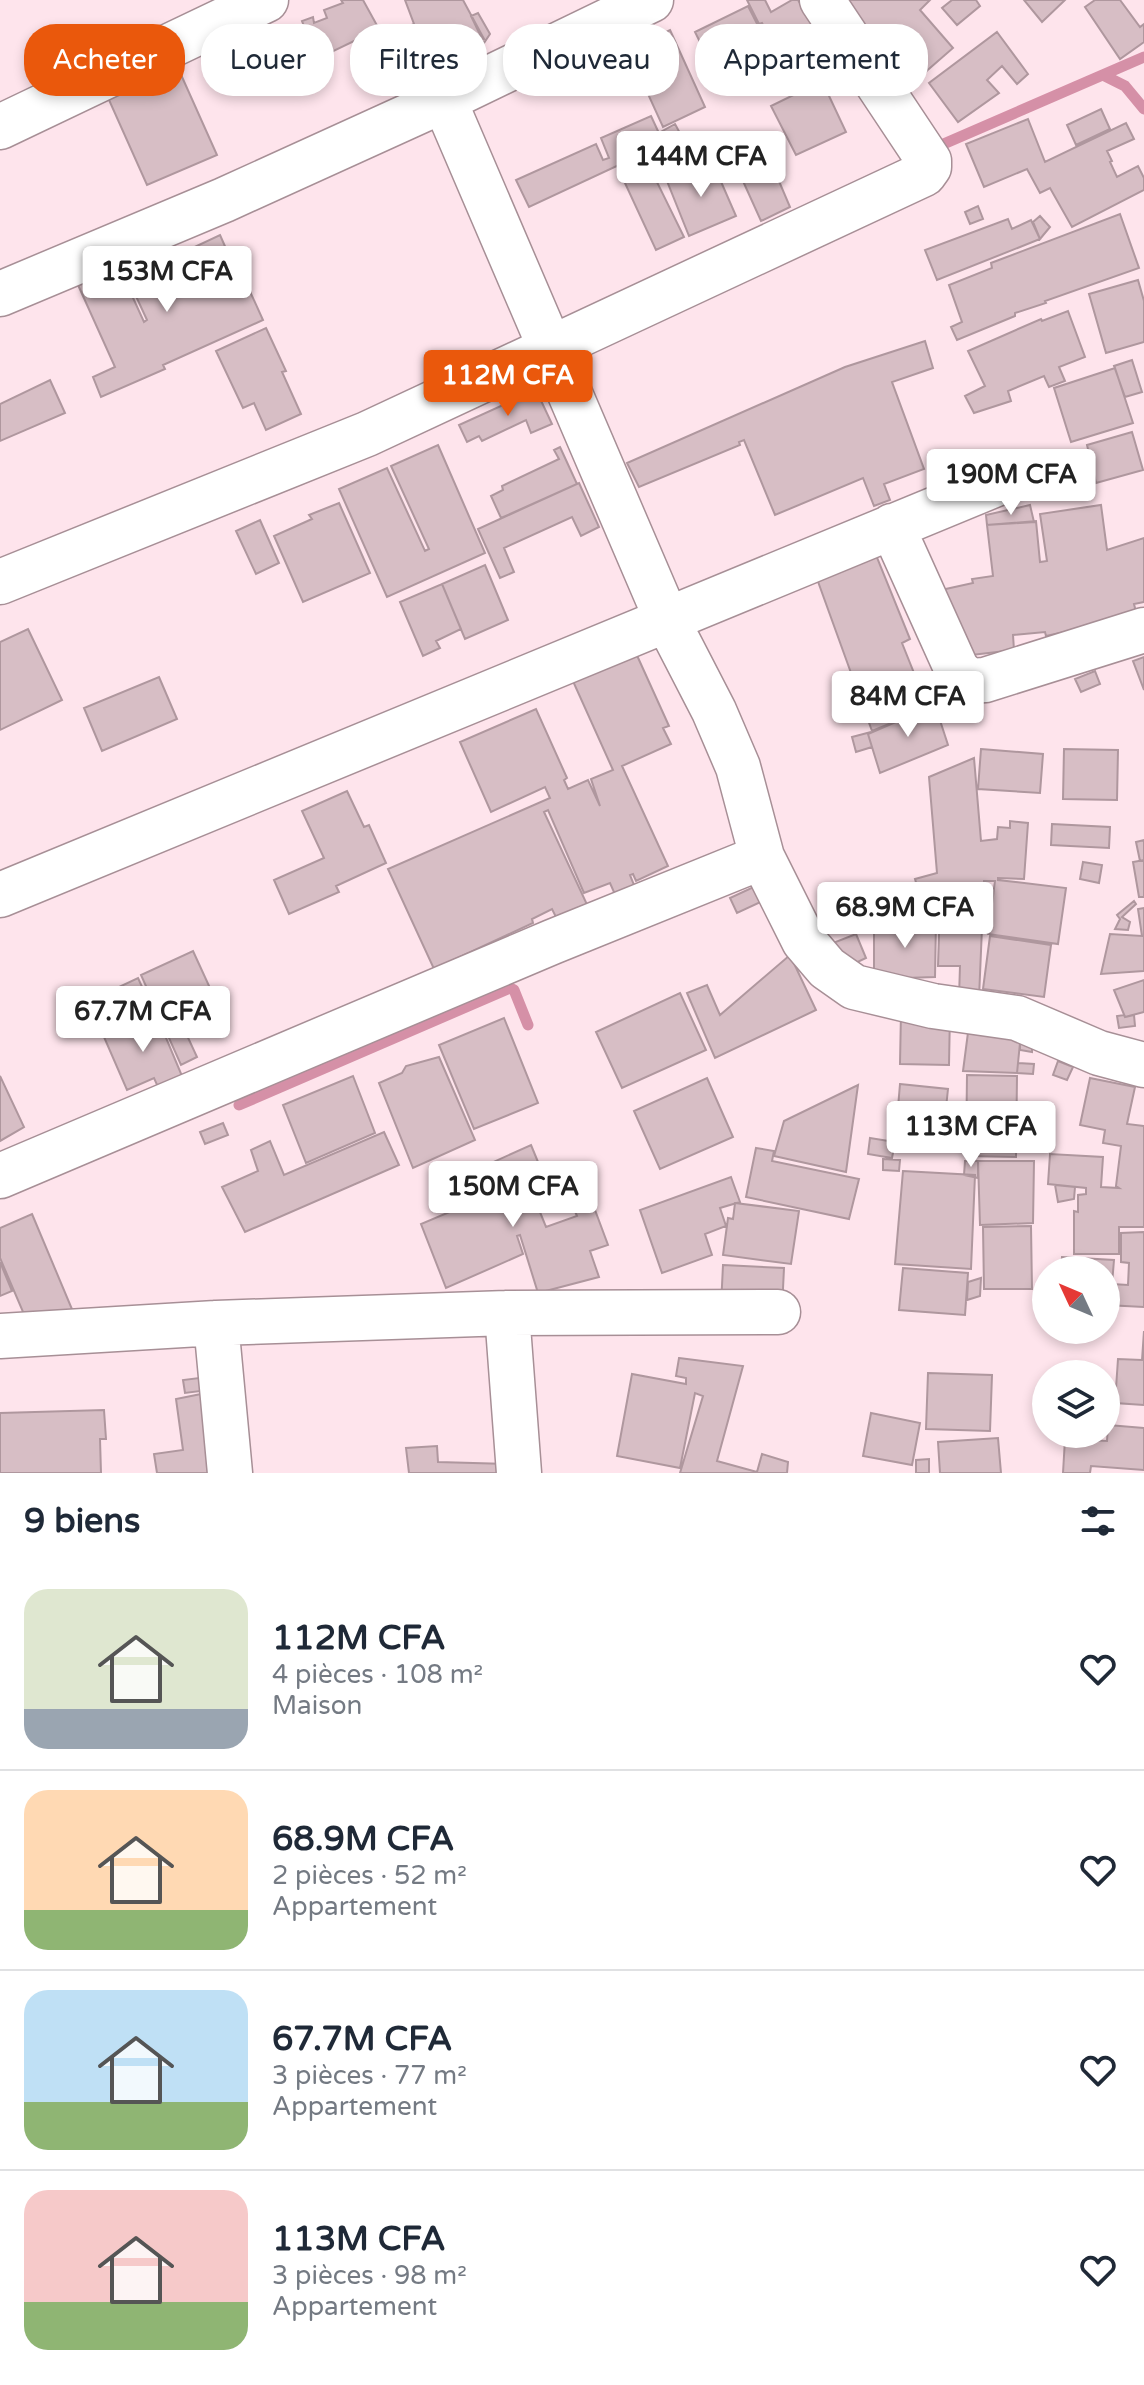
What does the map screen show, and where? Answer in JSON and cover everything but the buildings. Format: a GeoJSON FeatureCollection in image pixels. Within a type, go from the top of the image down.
{"type":"FeatureCollection","features":[{"type":"Feature","properties":{"kind":"street"},"geometry":{"type":"LineString","coordinates":[[0,127],[266,0]]}},
{"type":"Feature","properties":{"kind":"street"},"geometry":{"type":"LineString","coordinates":[[0,294],[224,200],[444,100],[651,0]]}},
{"type":"Feature","properties":{"kind":"street"},"geometry":{"type":"LineString","coordinates":[[0,582],[367,434],[924,174],[929,161],[822,0]]}},
{"type":"Feature","properties":{"kind":"street"},"geometry":{"type":"LineString","coordinates":[[444,100],[667,620],[714,711],[738,767],[762,857],[804,941],[827,968],[854,987],[933,1006],[1017,1018],[1099,1053],[1144,1065]]}},
{"type":"Feature","properties":{"kind":"street"},"geometry":{"type":"LineString","coordinates":[[0,895],[1001,482]]}},
{"type":"Feature","properties":{"kind":"street"},"geometry":{"type":"LineString","coordinates":[[892,526],[957,670],[969,681],[985,680],[1144,630]]}},
{"type":"Feature","properties":{"kind":"street"},"geometry":{"type":"LineString","coordinates":[[0,1176],[552,942],[762,857]]}},
{"type":"Feature","properties":{"kind":"street"},"geometry":{"type":"LineString","coordinates":[[0,1336],[216,1323],[507,1313],[778,1312]]}},
{"type":"Feature","properties":{"kind":"street"},"geometry":{"type":"LineString","coordinates":[[507,1313],[519,1473]]}},
{"type":"Feature","properties":{"kind":"street"},"geometry":{"type":"LineString","coordinates":[[216,1323],[230,1473]]}},
{"type":"Feature","properties":{"kind":"waterway"},"geometry":{"type":"LineString","coordinates":[[932,149],[1144,57]]}},
{"type":"Feature","properties":{"kind":"waterway"},"geometry":{"type":"LineString","coordinates":[[1103,75],[1125,86],[1144,109]]}},
{"type":"Feature","properties":{"kind":"waterway"},"geometry":{"type":"LineString","coordinates":[[239,1105],[510,988],[514,990],[528,1025]]}}]}
